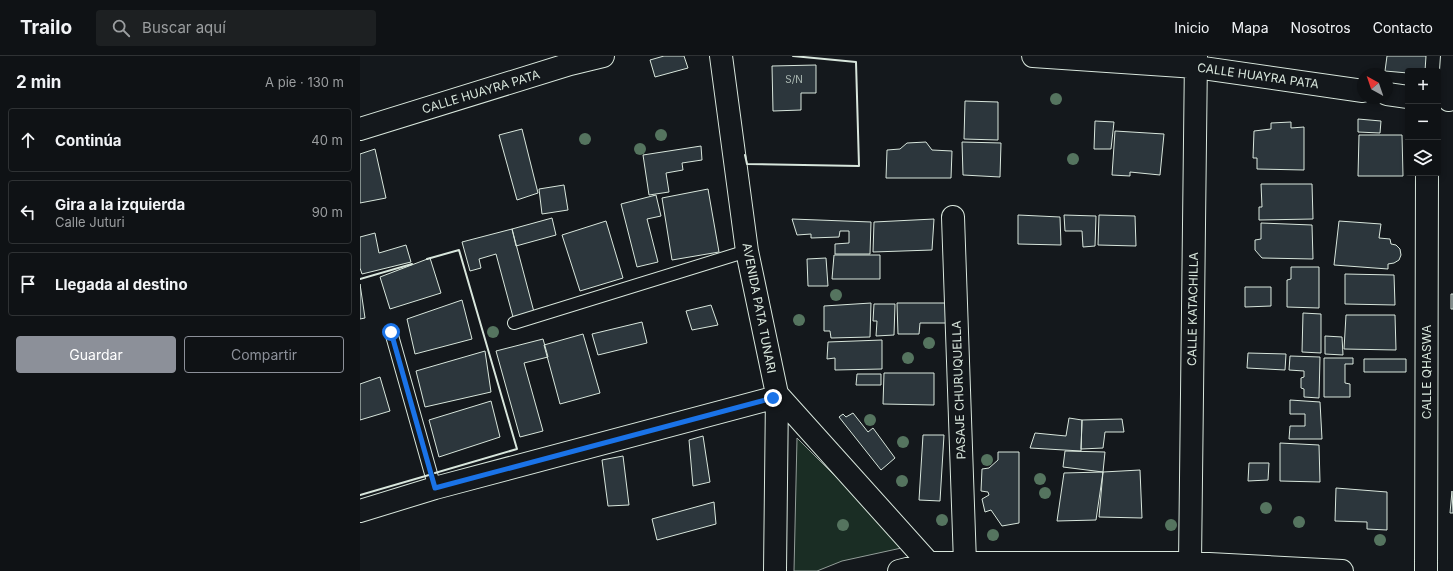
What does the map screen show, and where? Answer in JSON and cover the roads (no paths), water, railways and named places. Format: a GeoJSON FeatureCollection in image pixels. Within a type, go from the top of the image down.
{"type":"FeatureCollection","features":[{"type":"Feature","properties":{"kind":"street","name":"CALLE HUAYRA PATA"},"geometry":{"type":"LineString","coordinates":[[360,129],[568,60],[603,56]]}},
{"type":"Feature","properties":{"kind":"street","name":"AVENIDA PATA TUNARI"},"geometry":{"type":"LineString","coordinates":[[721,56],[747,251],[777,394],[775,571]]}},
{"type":"Feature","properties":{"kind":"street","name":"CALLE HUAYRA PATA"},"geometry":{"type":"LineString","coordinates":[[1033,56],[1196,61],[1357,90]]}},
{"type":"Feature","properties":{"kind":"street"},"geometry":{"type":"LineString","coordinates":[[1447,100],[1452,56]]}},
{"type":"Feature","properties":{"kind":"street","name":"CALLE KATACHILLA"},"geometry":{"type":"LineString","coordinates":[[1190,563],[1196,61]]}},
{"type":"Feature","properties":{"kind":"street"},"geometry":{"type":"LineString","coordinates":[[1393,95],[1405,97]]}},
{"type":"Feature","properties":{"kind":"street","name":"CALLE QHASWA"},"geometry":{"type":"LineString","coordinates":[[1426,571],[1428,176]]}},
{"type":"Feature","properties":{"kind":"street","name":"PASAJE CHURUQUELLA"},"geometry":{"type":"LineString","coordinates":[[953,217],[965,563]]}},
{"type":"Feature","properties":{"kind":"street"},"geometry":{"type":"LineString","coordinates":[[360,511],[435,488],[773,398],[777,394],[933,567]]}},
{"type":"Feature","properties":{"kind":"street"},"geometry":{"type":"LineString","coordinates":[[899,571],[965,563],[1190,563],[1342,571]]}},
{"type":"Feature","properties":{"kind":"lane"},"geometry":{"type":"LineString","coordinates":[[514,323],[747,251]]}},
{"type":"Feature","properties":{"kind":"lane"},"geometry":{"type":"LineString","coordinates":[[391,332],[435,488]]}}]}
